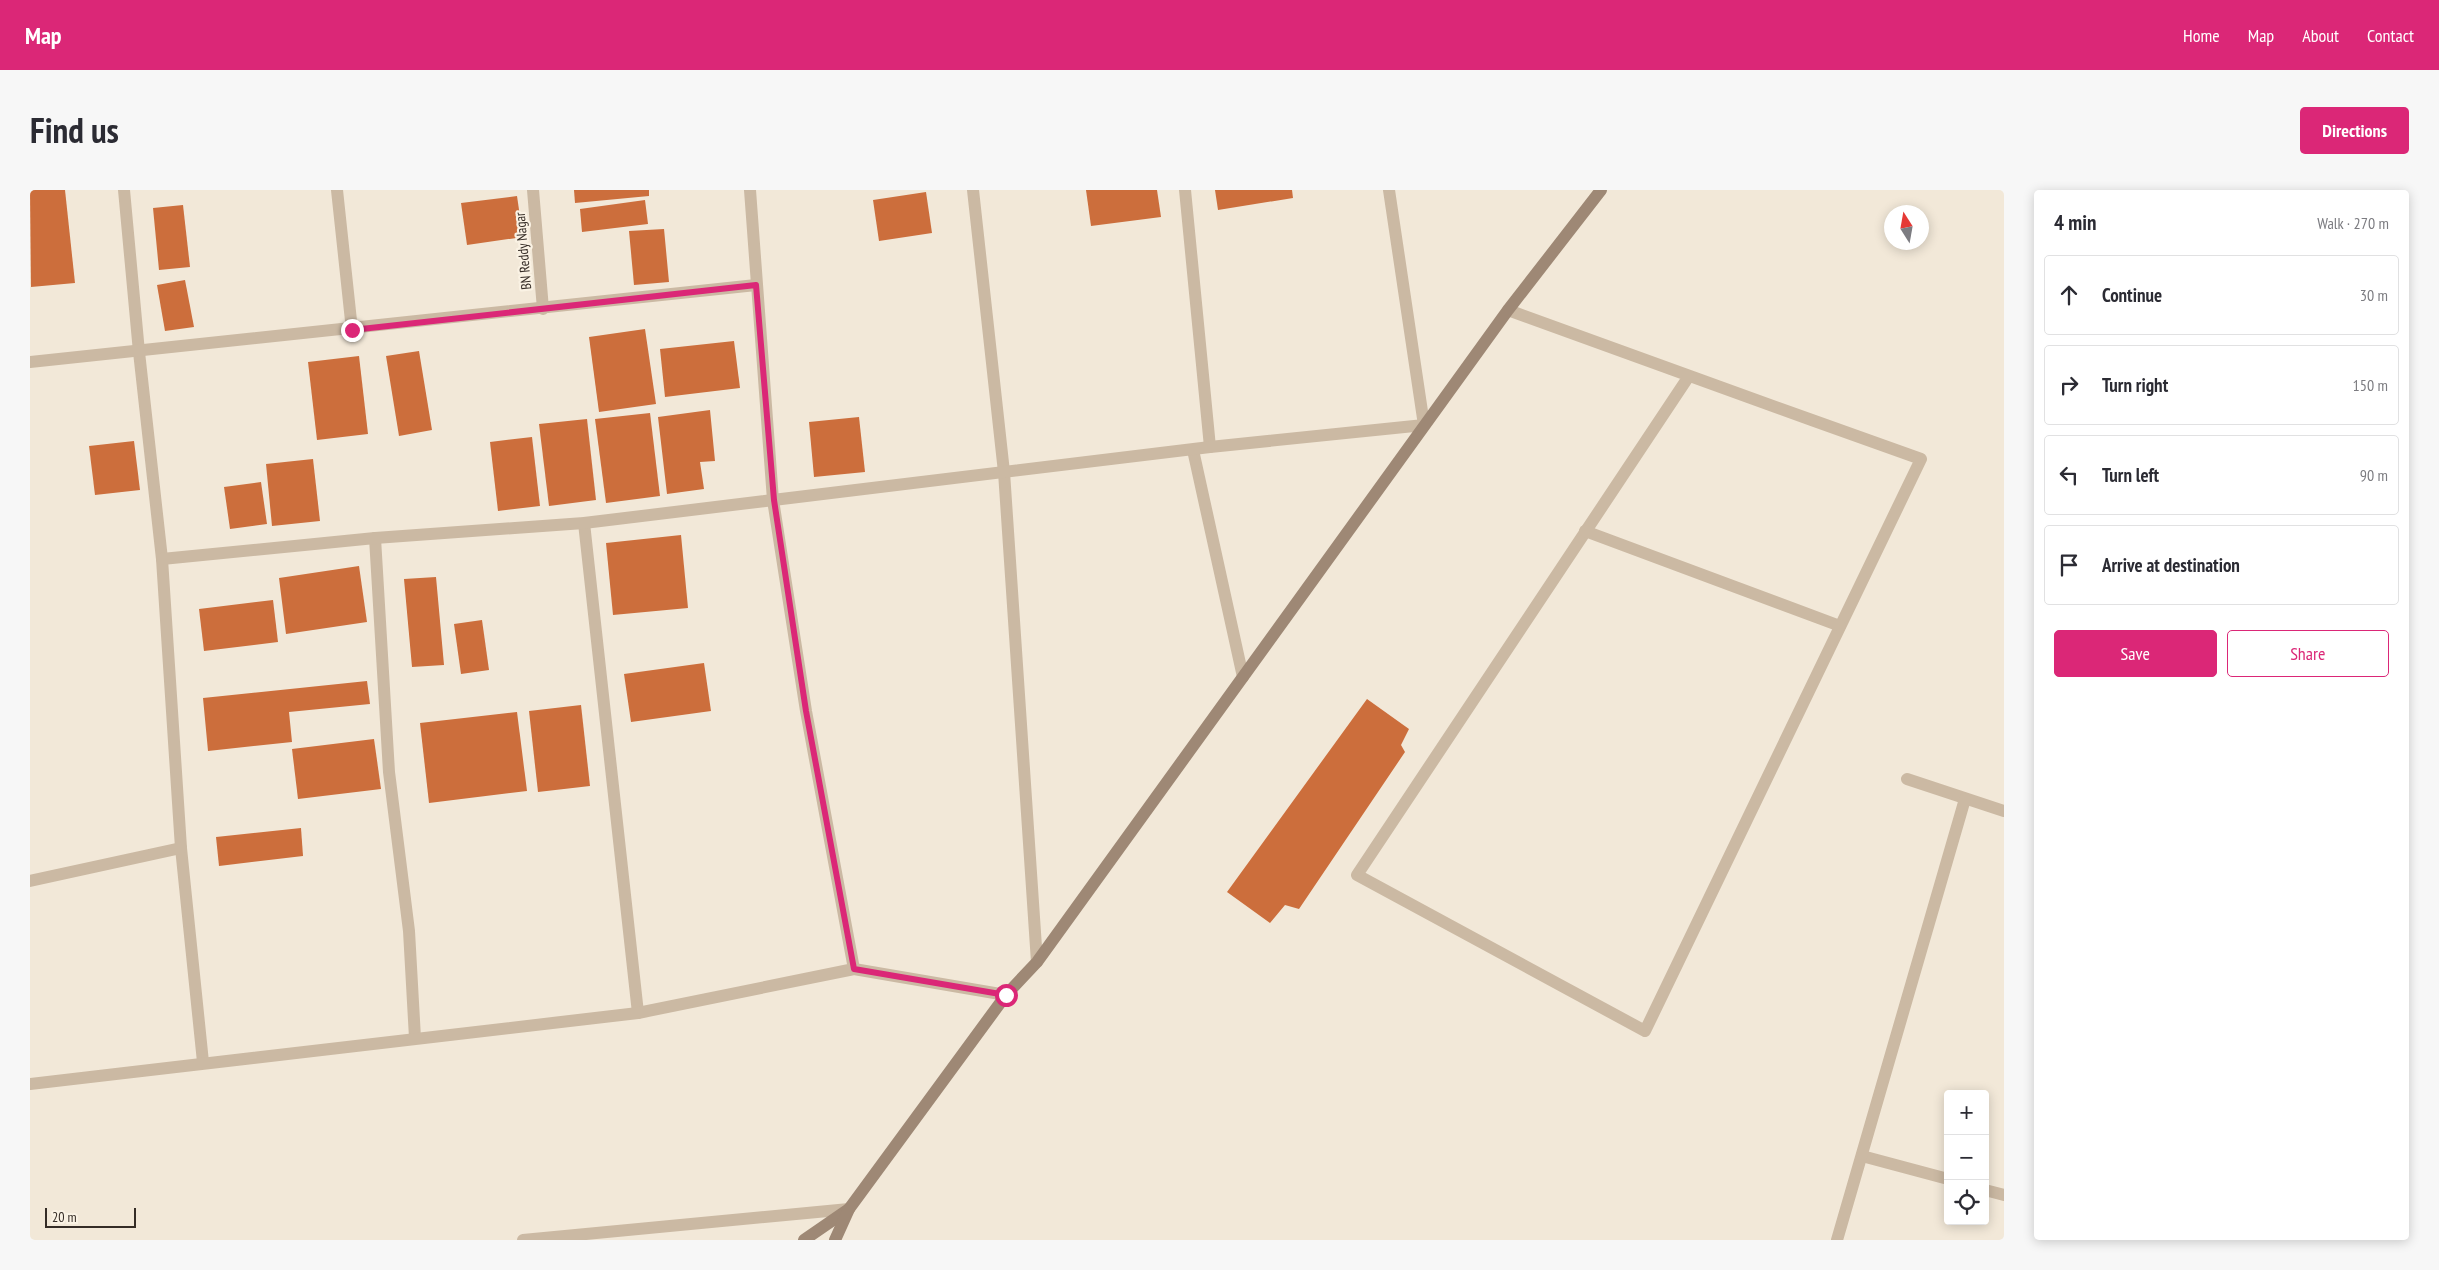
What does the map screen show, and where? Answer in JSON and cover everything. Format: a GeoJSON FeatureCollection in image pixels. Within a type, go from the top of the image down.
{"type":"FeatureCollection","features":[{"type":"Feature","properties":{"kind":"street"},"geometry":{"type":"LineString","coordinates":[[124,190],[139,352],[162,559],[181,848],[203,1062]]}},
{"type":"Feature","properties":{"kind":"street"},"geometry":{"type":"LineString","coordinates":[[337,190],[352,330]]}},
{"type":"Feature","properties":{"kind":"street","name":"BN Reddy Nagar"},"geometry":{"type":"LineString","coordinates":[[533,190],[543,309]]}},
{"type":"Feature","properties":{"kind":"street"},"geometry":{"type":"LineString","coordinates":[[750,190],[774,500],[806,711],[854,969]]}},
{"type":"Feature","properties":{"kind":"street"},"geometry":{"type":"LineString","coordinates":[[973,190],[1004,472],[1037,962]]}},
{"type":"Feature","properties":{"kind":"street"},"geometry":{"type":"LineString","coordinates":[[1185,190],[1210,447]]}},
{"type":"Feature","properties":{"kind":"street"},"geometry":{"type":"LineString","coordinates":[[1389,190],[1424,425]]}},
{"type":"Feature","properties":{"kind":"street"},"geometry":{"type":"LineString","coordinates":[[835,1240],[849,1209],[1006,995],[1037,962],[1508,310],[1601,190]]}},
{"type":"Feature","properties":{"kind":"street"},"geometry":{"type":"LineString","coordinates":[[30,362],[352,330],[756,285]]}},
{"type":"Feature","properties":{"kind":"street"},"geometry":{"type":"LineString","coordinates":[[1508,310],[1921,459],[1645,1031],[1358,875],[1689,376]]}},
{"type":"Feature","properties":{"kind":"street"},"geometry":{"type":"LineString","coordinates":[[162,559],[375,538],[584,523],[1210,447],[1424,425]]}},
{"type":"Feature","properties":{"kind":"street"},"geometry":{"type":"LineString","coordinates":[[1193,450],[1243,677]]}},
{"type":"Feature","properties":{"kind":"street"},"geometry":{"type":"LineString","coordinates":[[584,523],[638,1013]]}},
{"type":"Feature","properties":{"kind":"street"},"geometry":{"type":"LineString","coordinates":[[1585,531],[1840,626]]}},
{"type":"Feature","properties":{"kind":"street"},"geometry":{"type":"LineString","coordinates":[[375,538],[389,772],[409,931],[416,1038]]}},
{"type":"Feature","properties":{"kind":"street"},"geometry":{"type":"LineString","coordinates":[[1908,779],[2004,811]]}},
{"type":"Feature","properties":{"kind":"street"},"geometry":{"type":"LineString","coordinates":[[1837,1240],[1965,799]]}},
{"type":"Feature","properties":{"kind":"street"},"geometry":{"type":"LineString","coordinates":[[30,881],[181,848]]}},
{"type":"Feature","properties":{"kind":"street"},"geometry":{"type":"LineString","coordinates":[[30,1084],[203,1062],[638,1013],[854,969],[1006,995]]}},
{"type":"Feature","properties":{"kind":"street"},"geometry":{"type":"LineString","coordinates":[[1862,1156],[1944,1179]]}},
{"type":"Feature","properties":{"kind":"street"},"geometry":{"type":"LineString","coordinates":[[1989,1191],[2004,1195]]}},
{"type":"Feature","properties":{"kind":"street"},"geometry":{"type":"LineString","coordinates":[[523,1240],[849,1209]]}},
{"type":"Feature","properties":{"kind":"street"},"geometry":{"type":"LineString","coordinates":[[804,1240],[849,1209]]}},
{"type":"Feature","properties":{"kind":"building"},"geometry":{"type":"Polygon","coordinates":[[[30,190],[65,190],[75,283],[31,287],[30,190]]]}},
{"type":"Feature","properties":{"kind":"building"},"geometry":{"type":"Polygon","coordinates":[[[574,190],[649,190],[649,196],[575,203],[574,190]]]}},
{"type":"Feature","properties":{"kind":"building"},"geometry":{"type":"Polygon","coordinates":[[[1086,190],[1157,190],[1161,217],[1091,226],[1086,190]]]}},
{"type":"Feature","properties":{"kind":"building"},"geometry":{"type":"Polygon","coordinates":[[[1215,190],[1292,190],[1293,198],[1218,210],[1215,190]]]}},
{"type":"Feature","properties":{"kind":"building"},"geometry":{"type":"Polygon","coordinates":[[[926,192],[932,233],[879,241],[873,200],[926,192]]]}},
{"type":"Feature","properties":{"kind":"building"},"geometry":{"type":"Polygon","coordinates":[[[517,196],[523,237],[467,245],[461,203],[517,196]]]}},
{"type":"Feature","properties":{"kind":"building"},"geometry":{"type":"Polygon","coordinates":[[[645,200],[648,224],[582,232],[580,209],[645,200]]]}},
{"type":"Feature","properties":{"kind":"building"},"geometry":{"type":"Polygon","coordinates":[[[183,205],[190,267],[159,270],[153,208],[183,205]]]}},
{"type":"Feature","properties":{"kind":"building"},"geometry":{"type":"Polygon","coordinates":[[[664,229],[669,282],[634,285],[629,231],[664,229]]]}},
{"type":"Feature","properties":{"kind":"building"},"geometry":{"type":"Polygon","coordinates":[[[185,280],[194,327],[165,331],[157,285],[185,280]]]}},
{"type":"Feature","properties":{"kind":"building"},"geometry":{"type":"Polygon","coordinates":[[[645,329],[656,404],[599,412],[589,337],[645,329]]]}},
{"type":"Feature","properties":{"kind":"building"},"geometry":{"type":"Polygon","coordinates":[[[734,341],[740,388],[665,397],[660,349],[734,341]]]}},
{"type":"Feature","properties":{"kind":"building"},"geometry":{"type":"Polygon","coordinates":[[[419,351],[432,430],[399,436],[386,356],[419,351]]]}},
{"type":"Feature","properties":{"kind":"building"},"geometry":{"type":"Polygon","coordinates":[[[359,356],[368,434],[317,440],[308,362],[359,356]]]}},
{"type":"Feature","properties":{"kind":"building"},"geometry":{"type":"Polygon","coordinates":[[[710,410],[715,461],[700,462],[704,489],[667,494],[658,417],[710,410]]]}},
{"type":"Feature","properties":{"kind":"building"},"geometry":{"type":"Polygon","coordinates":[[[650,413],[660,496],[606,503],[595,419],[650,413]]]}},
{"type":"Feature","properties":{"kind":"building"},"geometry":{"type":"Polygon","coordinates":[[[859,417],[865,472],[814,477],[809,422],[859,417]]]}},
{"type":"Feature","properties":{"kind":"building"},"geometry":{"type":"Polygon","coordinates":[[[587,419],[596,500],[549,506],[539,424],[587,419]]]}},
{"type":"Feature","properties":{"kind":"building"},"geometry":{"type":"Polygon","coordinates":[[[532,437],[540,506],[498,511],[490,442],[532,437]]]}},
{"type":"Feature","properties":{"kind":"building"},"geometry":{"type":"Polygon","coordinates":[[[134,441],[140,490],[95,495],[89,446],[134,441]]]}},
{"type":"Feature","properties":{"kind":"building"},"geometry":{"type":"Polygon","coordinates":[[[313,459],[320,521],[272,526],[266,464],[313,459]]]}},
{"type":"Feature","properties":{"kind":"building"},"geometry":{"type":"Polygon","coordinates":[[[261,482],[267,524],[230,529],[224,487],[261,482]]]}},
{"type":"Feature","properties":{"kind":"building"},"geometry":{"type":"Polygon","coordinates":[[[681,535],[688,608],[613,615],[606,543],[681,535]]]}},
{"type":"Feature","properties":{"kind":"building"},"geometry":{"type":"Polygon","coordinates":[[[359,566],[367,622],[286,634],[279,578],[359,566]]]}},
{"type":"Feature","properties":{"kind":"building"},"geometry":{"type":"Polygon","coordinates":[[[436,577],[444,665],[412,667],[404,579],[436,577]]]}},
{"type":"Feature","properties":{"kind":"building"},"geometry":{"type":"Polygon","coordinates":[[[273,600],[278,642],[204,651],[199,609],[273,600]]]}},
{"type":"Feature","properties":{"kind":"building"},"geometry":{"type":"Polygon","coordinates":[[[482,620],[489,670],[461,674],[454,624],[482,620]]]}},
{"type":"Feature","properties":{"kind":"building"},"geometry":{"type":"Polygon","coordinates":[[[704,663],[711,711],[631,722],[624,674],[704,663]]]}},
{"type":"Feature","properties":{"kind":"building"},"geometry":{"type":"Polygon","coordinates":[[[367,681],[370,704],[289,712],[292,742],[208,751],[203,698],[367,681]]]}},
{"type":"Feature","properties":{"kind":"building"},"geometry":{"type":"Polygon","coordinates":[[[1367,699],[1409,729],[1401,745],[1405,752],[1299,909],[1285,905],[1270,923],[1227,892],[1367,699]]]}},
{"type":"Feature","properties":{"kind":"building"},"geometry":{"type":"Polygon","coordinates":[[[581,705],[590,786],[538,792],[529,711],[581,705]]]}},
{"type":"Feature","properties":{"kind":"building"},"geometry":{"type":"Polygon","coordinates":[[[517,712],[527,791],[429,803],[420,723],[517,712]]]}},
{"type":"Feature","properties":{"kind":"building"},"geometry":{"type":"Polygon","coordinates":[[[374,739],[381,789],[298,799],[292,749],[374,739]]]}},
{"type":"Feature","properties":{"kind":"building"},"geometry":{"type":"Polygon","coordinates":[[[301,828],[303,856],[219,866],[216,837],[301,828]]]}},
{"type":"Feature","properties":{"kind":"route"},"geometry":{"type":"LineString","coordinates":[[352,330],[756,285],[774,500],[806,711],[854,969],[1006,995]]}}]}
